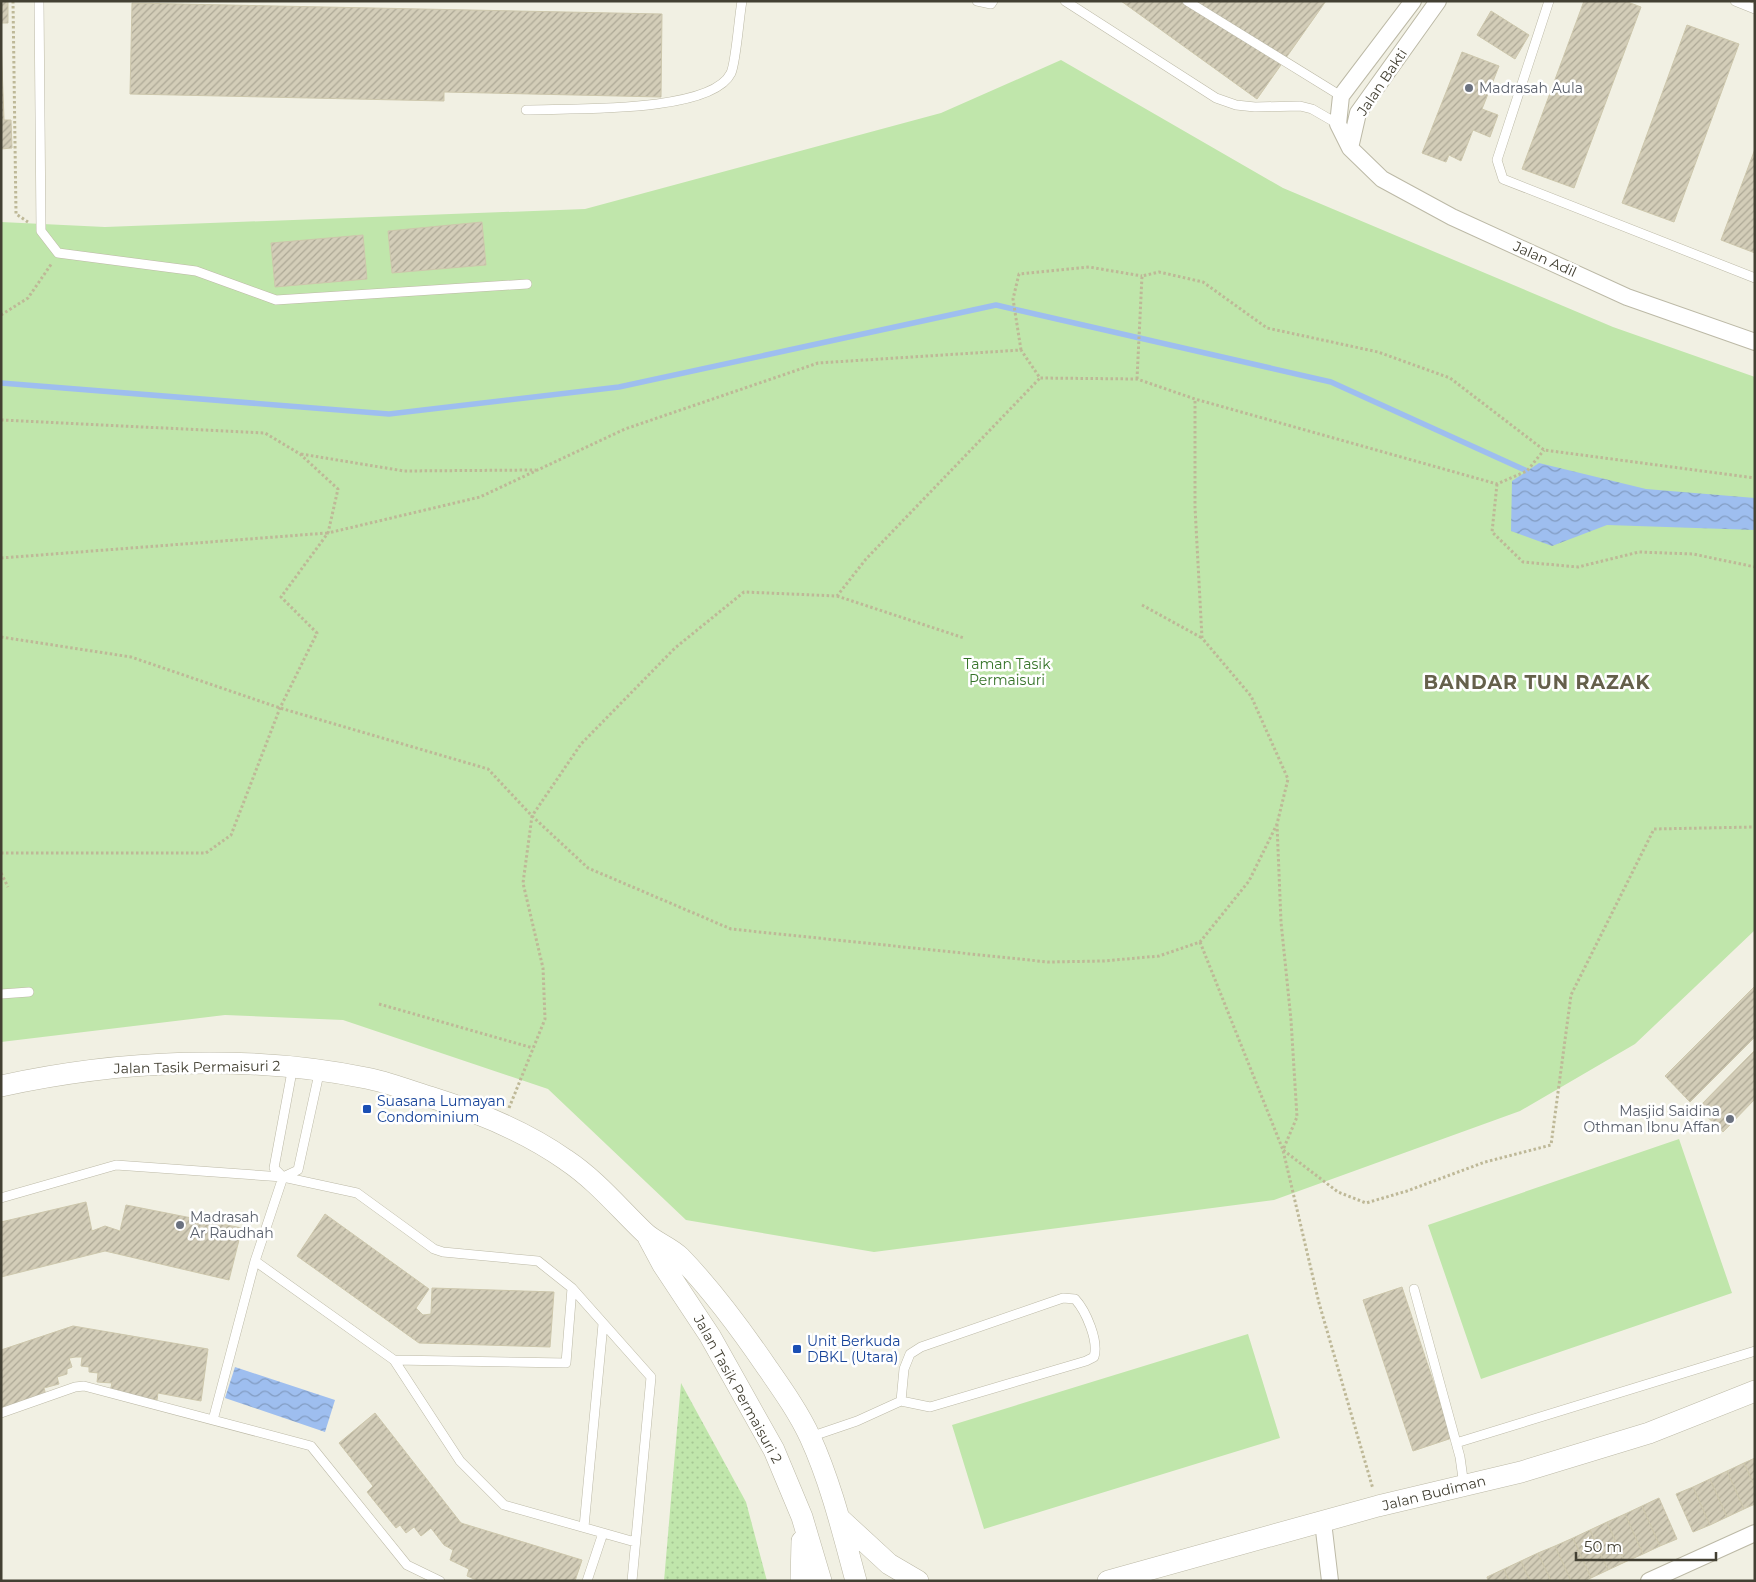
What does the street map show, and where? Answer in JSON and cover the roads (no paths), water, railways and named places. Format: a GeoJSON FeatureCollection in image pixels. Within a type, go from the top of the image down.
{"type":"FeatureCollection","features":[{"type":"Feature","properties":{"kind":"street","name":"Jalan Bakti"},"geometry":{"type":"LineString","coordinates":[[1338,124],[1341,96],[1413,1]]}},
{"type":"Feature","properties":{"kind":"street","name":"Jalan Bakti"},"geometry":{"type":"LineString","coordinates":[[1350,148],[1358,113],[1438,1]]}},
{"type":"Feature","properties":{"kind":"street"},"geometry":{"type":"LineString","coordinates":[[1338,124],[1350,148]]}},
{"type":"Feature","properties":{"kind":"street","name":"Jalan Adil"},"geometry":{"type":"LineString","coordinates":[[1350,148],[1382,179],[1452,217],[1628,297],[1755,342]]}},
{"type":"Feature","properties":{"kind":"street","name":"Jalan Tasik Permaisuri 2"},"geometry":{"type":"LineString","coordinates":[[1,1086],[46,1076],[132,1066],[256,1063],[293,1066],[369,1078],[468,1109],[534,1140],[567,1160],[602,1188],[647,1234],[677,1254],[730,1314],[783,1391],[810,1437],[839,1518],[856,1581]]}},
{"type":"Feature","properties":{"kind":"street","name":"Jalan Tasik Permaisuri 2"},"geometry":{"type":"LineString","coordinates":[[647,1234],[663,1265],[710,1336],[774,1450],[802,1517],[821,1581]]}},
{"type":"Feature","properties":{"kind":"street","name":"Jalan Budiman"},"geometry":{"type":"LineString","coordinates":[[1108,1581],[1378,1506],[1521,1472],[1649,1432],[1755,1391]]}},
{"type":"Feature","properties":{"kind":"street"},"geometry":{"type":"LineString","coordinates":[[800,1581],[802,1517]]}},
{"type":"Feature","properties":{"kind":"street"},"geometry":{"type":"LineString","coordinates":[[839,1518],[889,1564],[918,1581]]}},
{"type":"Feature","properties":{"kind":"street"},"geometry":{"type":"LineString","coordinates":[[1324,1522],[1330,1581]]}},
{"type":"Feature","properties":{"kind":"street"},"geometry":{"type":"LineString","coordinates":[[1652,1580],[1755,1532]]}},
{"type":"Feature","properties":{"kind":"lane"},"geometry":{"type":"LineString","coordinates":[[39,1],[41,231],[58,253],[196,271],[276,300],[528,284]]}},
{"type":"Feature","properties":{"kind":"lane"},"geometry":{"type":"LineString","coordinates":[[526,110],[666,104],[697,96],[720,86],[731,73],[742,1]]}},
{"type":"Feature","properties":{"kind":"lane"},"geometry":{"type":"LineString","coordinates":[[977,1],[991,4],[993,1]]}},
{"type":"Feature","properties":{"kind":"lane"},"geometry":{"type":"LineString","coordinates":[[1065,1],[1216,98],[1236,105],[1300,106],[1312,109],[1338,124]]}},
{"type":"Feature","properties":{"kind":"lane"},"geometry":{"type":"LineString","coordinates":[[1188,1],[1341,96]]}},
{"type":"Feature","properties":{"kind":"lane"},"geometry":{"type":"LineString","coordinates":[[1549,1],[1497,160],[1503,179],[1755,278]]}},
{"type":"Feature","properties":{"kind":"lane"},"geometry":{"type":"LineString","coordinates":[[1735,1],[1755,9]]}},
{"type":"Feature","properties":{"kind":"lane"},"geometry":{"type":"LineString","coordinates":[[1,994],[30,992]]}},
{"type":"Feature","properties":{"kind":"lane"},"geometry":{"type":"LineString","coordinates":[[283,1177],[274,1168],[293,1066]]}},
{"type":"Feature","properties":{"kind":"lane"},"geometry":{"type":"LineString","coordinates":[[213,1420],[255,1261],[283,1177],[298,1170],[320,1070]]}},
{"type":"Feature","properties":{"kind":"lane"},"geometry":{"type":"LineString","coordinates":[[1,1198],[116,1165],[283,1177],[357,1193],[434,1249],[443,1252],[538,1261],[572,1288],[651,1377],[632,1581]]}},
{"type":"Feature","properties":{"kind":"lane"},"geometry":{"type":"LineString","coordinates":[[255,1261],[394,1360],[460,1461],[504,1504],[635,1542]]}},
{"type":"Feature","properties":{"kind":"lane"},"geometry":{"type":"LineString","coordinates":[[394,1360],[566,1363],[572,1288]]}},
{"type":"Feature","properties":{"kind":"lane"},"geometry":{"type":"LineString","coordinates":[[1414,1289],[1456,1443],[1464,1486]]}},
{"type":"Feature","properties":{"kind":"lane"},"geometry":{"type":"LineString","coordinates":[[810,1437],[857,1421],[901,1401],[930,1407],[1086,1361],[1094,1357],[1096,1349],[1083,1308],[1075,1299],[1063,1298],[921,1347],[910,1354],[907,1362],[901,1401]]}},
{"type":"Feature","properties":{"kind":"lane"},"geometry":{"type":"LineString","coordinates":[[584,1528],[603,1324]]}},
{"type":"Feature","properties":{"kind":"lane"},"geometry":{"type":"LineString","coordinates":[[1456,1443],[1755,1351]]}},
{"type":"Feature","properties":{"kind":"lane"},"geometry":{"type":"LineString","coordinates":[[1,1413],[75,1386],[84,1386],[311,1446],[407,1565],[440,1581]]}},
{"type":"Feature","properties":{"kind":"lane"},"geometry":{"type":"LineString","coordinates":[[587,1581],[603,1533]]}},
{"type":"Feature","properties":{"kind":"water"},"geometry":{"type":"Polygon","coordinates":[[[1539,463],[1646,489],[1755,498],[1755,530],[1607,525],[1552,546],[1511,531],[1512,481],[1539,463]]]}},
{"type":"Feature","properties":{"kind":"water"},"geometry":{"type":"Polygon","coordinates":[[[235,1367],[335,1400],[325,1432],[225,1398],[235,1367]]]}},
{"type":"Feature","properties":{"kind":"waterway"},"geometry":{"type":"LineString","coordinates":[[1,383],[389,414],[619,387],[996,305],[1331,382],[1527,471]]}},
{"type":"Feature","properties":{"kind":"place","name":"Madrasah Aula"},"geometry":{"type":"Point","coordinates":[1469,88]}},
{"type":"Feature","properties":{"kind":"place","name":"Suasana Lumayan Condominium"},"geometry":{"type":"Point","coordinates":[367,1109]}},
{"type":"Feature","properties":{"kind":"place","name":"Masjid Saidina Othman Ibnu Affan"},"geometry":{"type":"Point","coordinates":[1730,1119]}},
{"type":"Feature","properties":{"kind":"place","name":"Madrasah Ar Raudhah"},"geometry":{"type":"Point","coordinates":[180,1225]}},
{"type":"Feature","properties":{"kind":"place","name":"Unit Berkuda DBKL (Utara)"},"geometry":{"type":"Point","coordinates":[797,1349]}},
{"type":"Feature","properties":{"kind":"district","name":"BANDAR TUN RAZAK"},"geometry":{"type":"Point","coordinates":[1537,682]}},
{"type":"Feature","properties":{"kind":"park label","name":"Taman Tasik Permaisuri"},"geometry":{"type":"Point","coordinates":[1007,672]}}]}
